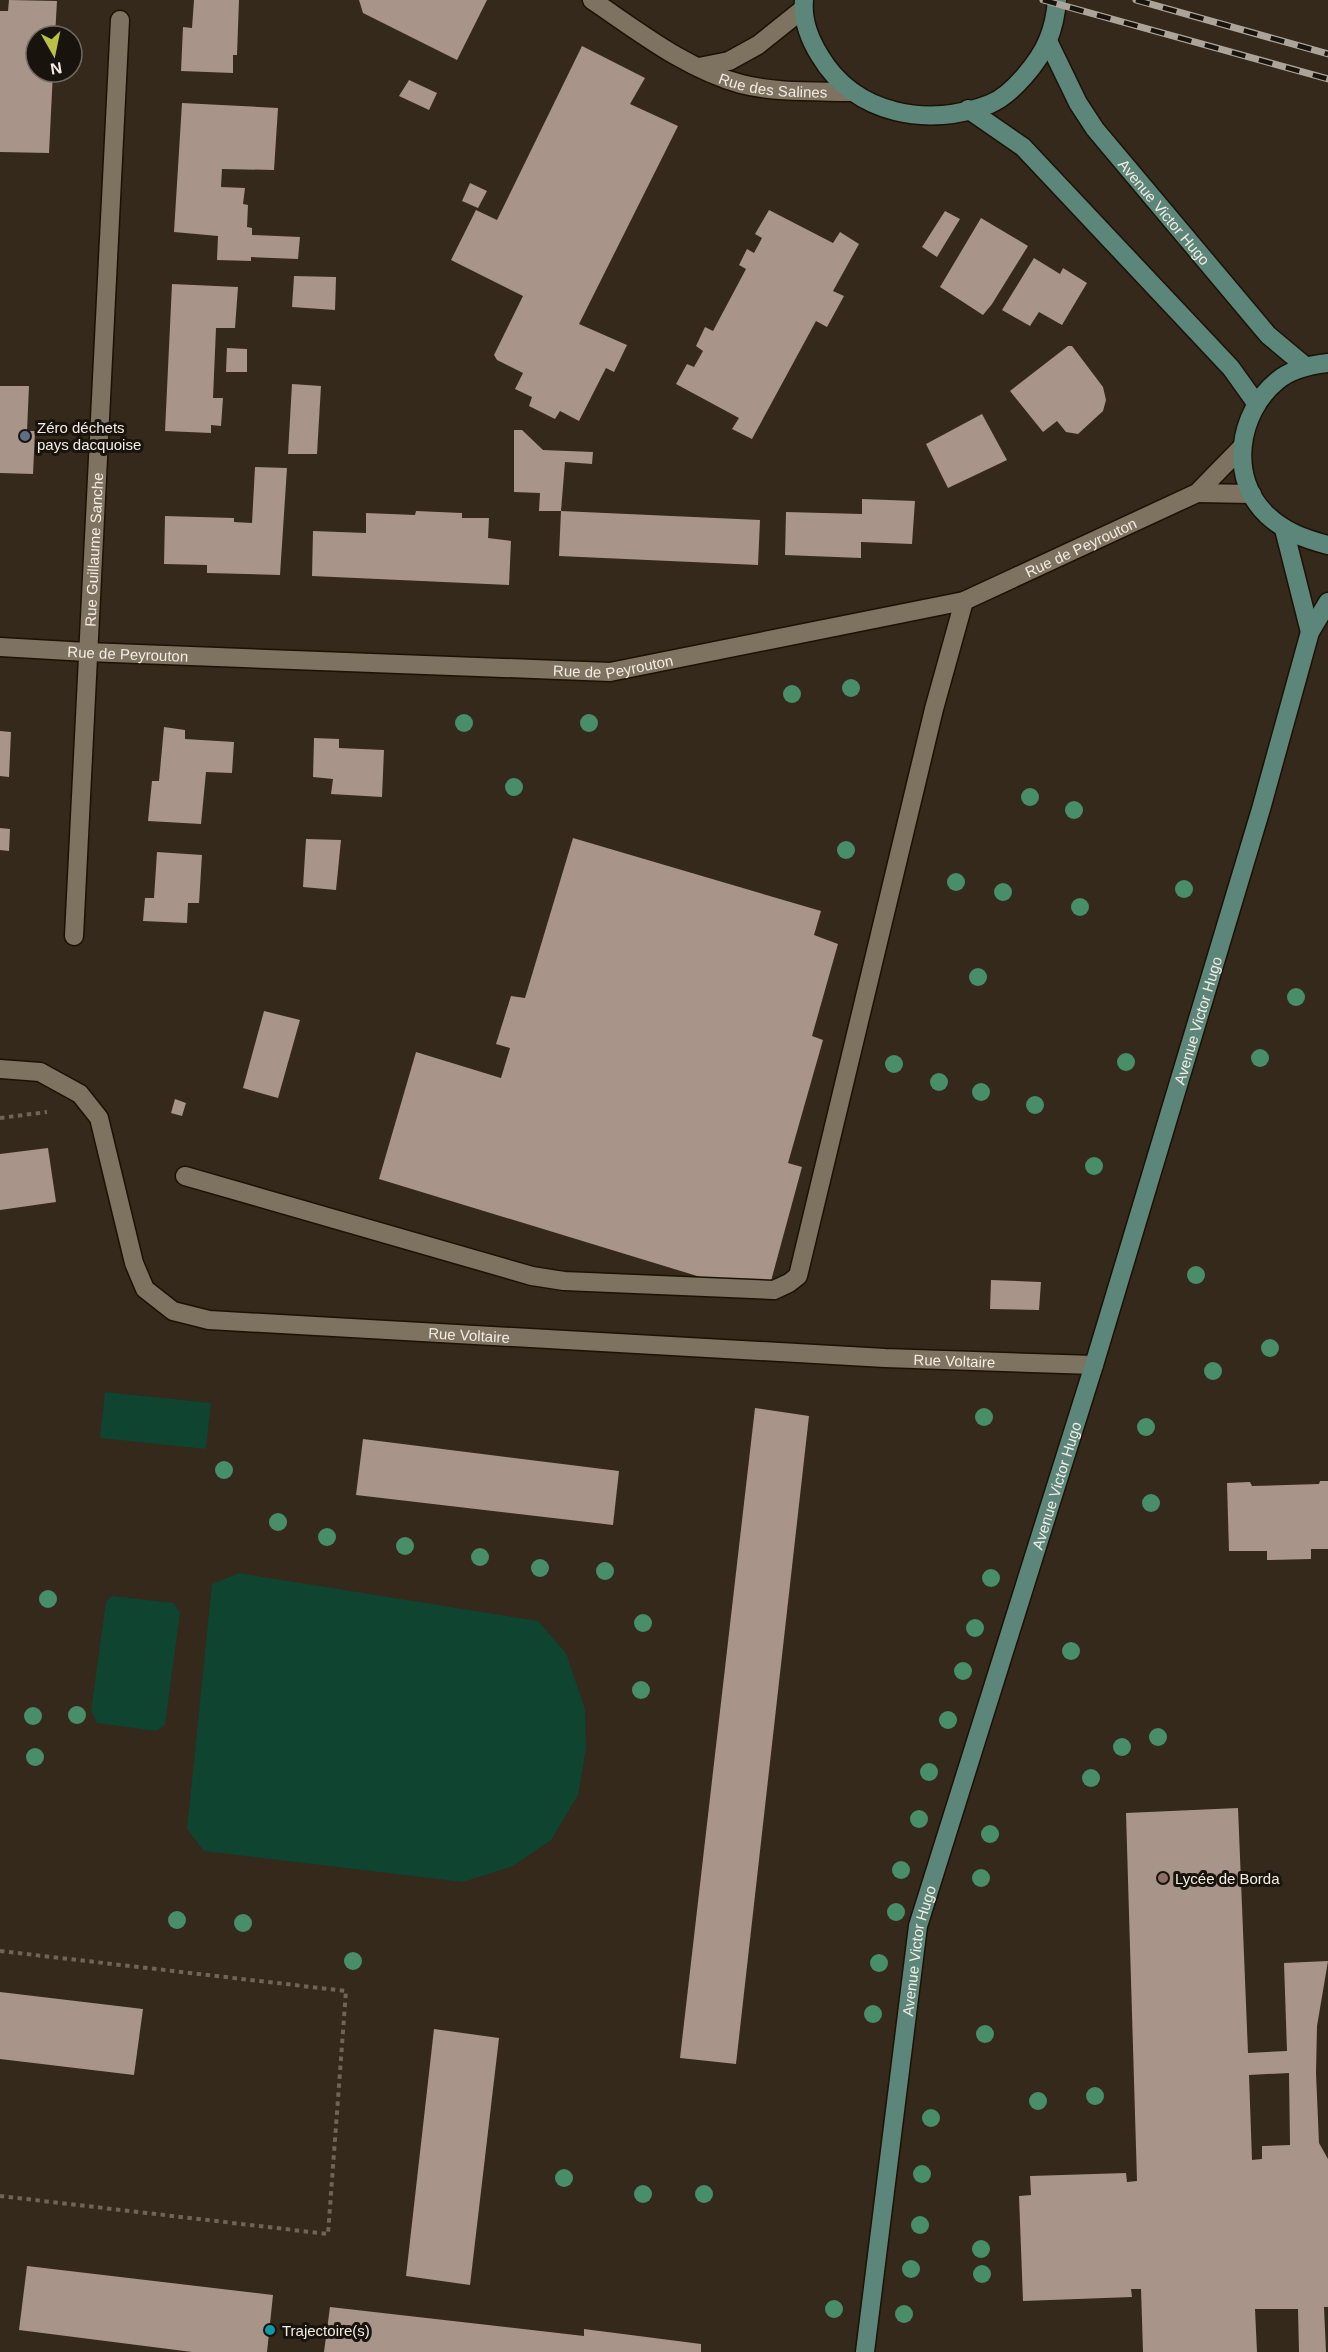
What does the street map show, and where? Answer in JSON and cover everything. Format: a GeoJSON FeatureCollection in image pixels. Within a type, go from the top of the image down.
{"type":"FeatureCollection","features":[{"type":"Feature","properties":{"kind":"main road"},"geometry":{"type":"LineString","coordinates":[[803,5],[811,41],[828,70],[852,92],[878,107],[908,115],[938,116],[992,104],[1013,88],[1031,68],[1048,41],[1057,0]]}},
{"type":"Feature","properties":{"kind":"main road","name":"Avenue Victor Hugo"},"geometry":{"type":"LineString","coordinates":[[1048,41],[1078,103],[1095,129],[1268,335],[1305,366]]}},
{"type":"Feature","properties":{"kind":"main road"},"geometry":{"type":"LineString","coordinates":[[968,109],[1023,147],[1231,368],[1256,403]]}},
{"type":"Feature","properties":{"kind":"main road"},"geometry":{"type":"LineString","coordinates":[[1328,363],[1305,366],[1278,380],[1256,403],[1246,425],[1242,448],[1244,471],[1252,494],[1265,514],[1284,529],[1302,538],[1328,545]]}},
{"type":"Feature","properties":{"kind":"main road","name":"Avenue Victor Hugo"},"geometry":{"type":"LineString","coordinates":[[1284,529],[1310,632]]}},
{"type":"Feature","properties":{"kind":"main road","name":"Avenue Victor Hugo"},"geometry":{"type":"LineString","coordinates":[[865,2352],[918,1926],[1094,1365],[1261,809],[1310,632],[1328,603]]}},
{"type":"Feature","properties":{"kind":"street","name":"Rue des Salines"},"geometry":{"type":"LineString","coordinates":[[592,0],[647,38],[698,67],[741,84],[777,89],[852,92]]}},
{"type":"Feature","properties":{"kind":"street","name":"Rue des Salines"},"geometry":{"type":"LineString","coordinates":[[698,67],[729,61],[758,45],[803,5]]}},
{"type":"Feature","properties":{"kind":"street","name":"Rue Guillaume Sanche"},"geometry":{"type":"LineString","coordinates":[[74,936],[120,20]]}},
{"type":"Feature","properties":{"kind":"street","name":"Rue de Peyrouton"},"geometry":{"type":"LineString","coordinates":[[0,647],[610,672],[964,601],[1197,493],[1242,448]]}},
{"type":"Feature","properties":{"kind":"street","name":"Rue de Peyrouton"},"geometry":{"type":"LineString","coordinates":[[1197,493],[1252,494]]}},
{"type":"Feature","properties":{"kind":"street"},"geometry":{"type":"LineString","coordinates":[[185,1176],[532,1276],[564,1281],[774,1290],[789,1283],[798,1276],[934,709],[964,601]]}},
{"type":"Feature","properties":{"kind":"street","name":"Rue Voltaire"},"geometry":{"type":"LineString","coordinates":[[0,1069],[39,1072],[80,1094],[99,1118],[134,1263],[145,1289],[173,1311],[209,1320],[885,1358],[1094,1365]]}},
{"type":"Feature","properties":{"kind":"path"},"geometry":{"type":"LineString","coordinates":[[0,1951],[346,1992],[327,2234],[0,2196]]}},
{"type":"Feature","properties":{"kind":"green space"},"geometry":{"type":"Polygon","coordinates":[[[105,1392],[211,1403],[206,1449],[100,1438],[105,1392]]]}},
{"type":"Feature","properties":{"kind":"green space"},"geometry":{"type":"Polygon","coordinates":[[[239,1573],[538,1621],[566,1653],[585,1709],[586,1749],[578,1795],[551,1840],[513,1866],[463,1882],[204,1851],[187,1829],[212,1584],[239,1573]]]}},
{"type":"Feature","properties":{"kind":"green space"},"geometry":{"type":"Polygon","coordinates":[[[112,1596],[173,1603],[180,1612],[165,1725],[156,1731],[97,1723],[91,1710],[106,1602],[112,1596]]]}},
{"type":"Feature","properties":{"kind":"building"},"geometry":{"type":"Polygon","coordinates":[[[9,0],[57,1],[56,24],[24,24],[24,84],[52,84],[49,153],[0,152],[0,11],[8,11],[9,0]]]}},
{"type":"Feature","properties":{"kind":"building"},"geometry":{"type":"Polygon","coordinates":[[[194,0],[239,0],[237,55],[233,55],[233,73],[181,71],[183,27],[192,28],[194,0]]]}},
{"type":"Feature","properties":{"kind":"building"},"geometry":{"type":"Polygon","coordinates":[[[359,0],[487,0],[457,60],[363,13],[359,0]]]}},
{"type":"Feature","properties":{"kind":"building"},"geometry":{"type":"Polygon","coordinates":[[[582,46],[645,78],[630,104],[678,126],[579,324],[627,345],[614,372],[606,368],[579,421],[560,411],[555,419],[529,406],[532,397],[515,389],[523,373],[497,360],[494,355],[523,296],[451,260],[476,210],[497,220],[582,46]]]}},
{"type":"Feature","properties":{"kind":"building"},"geometry":{"type":"Polygon","coordinates":[[[409,80],[437,93],[429,110],[399,96],[409,80]]]}},
{"type":"Feature","properties":{"kind":"building"},"geometry":{"type":"Polygon","coordinates":[[[182,103],[278,108],[274,170],[222,169],[221,187],[245,188],[243,204],[248,205],[247,227],[252,228],[252,235],[300,237],[298,259],[251,257],[251,261],[217,260],[218,236],[174,232],[182,103]]]}},
{"type":"Feature","properties":{"kind":"building"},"geometry":{"type":"Polygon","coordinates":[[[470,183],[487,191],[478,208],[462,201],[470,183]]]}},
{"type":"Feature","properties":{"kind":"building"},"geometry":{"type":"Polygon","coordinates":[[[769,210],[833,243],[840,232],[859,244],[833,291],[844,296],[827,327],[816,321],[752,439],[732,429],[739,418],[676,384],[687,364],[694,367],[703,351],[696,346],[705,327],[713,331],[746,269],[739,265],[747,249],[754,253],[762,238],[755,234],[769,210]]]}},
{"type":"Feature","properties":{"kind":"building"},"geometry":{"type":"Polygon","coordinates":[[[945,211],[960,219],[937,257],[922,247],[945,211]]]}},
{"type":"Feature","properties":{"kind":"building"},"geometry":{"type":"Polygon","coordinates":[[[981,218],[1028,246],[983,315],[940,287],[981,218]]]}},
{"type":"Feature","properties":{"kind":"building"},"geometry":{"type":"Polygon","coordinates":[[[1034,258],[1060,274],[1063,268],[1087,283],[1062,325],[1039,312],[1030,326],[1002,310],[1034,258]]]}},
{"type":"Feature","properties":{"kind":"building"},"geometry":{"type":"Polygon","coordinates":[[[294,276],[336,277],[335,310],[292,307],[294,276]]]}},
{"type":"Feature","properties":{"kind":"building"},"geometry":{"type":"Polygon","coordinates":[[[172,284],[238,287],[235,328],[216,328],[213,398],[223,398],[221,426],[211,425],[211,433],[165,431],[172,284]]]}},
{"type":"Feature","properties":{"kind":"building"},"geometry":{"type":"Polygon","coordinates":[[[1068,346],[1072,346],[1103,387],[1106,400],[1103,411],[1078,434],[1066,432],[1057,421],[1043,432],[1010,391],[1068,346]]]}},
{"type":"Feature","properties":{"kind":"building"},"geometry":{"type":"Polygon","coordinates":[[[227,348],[247,349],[247,372],[226,372],[227,348]]]}},
{"type":"Feature","properties":{"kind":"building"},"geometry":{"type":"Polygon","coordinates":[[[292,384],[321,386],[317,454],[288,454],[292,384]]]}},
{"type":"Feature","properties":{"kind":"building"},"geometry":{"type":"Polygon","coordinates":[[[0,386],[29,386],[27,431],[35,431],[33,474],[0,473],[0,386]]]}},
{"type":"Feature","properties":{"kind":"building"},"geometry":{"type":"Polygon","coordinates":[[[982,414],[1007,460],[948,488],[926,444],[982,414]]]}},
{"type":"Feature","properties":{"kind":"building"},"geometry":{"type":"Polygon","coordinates":[[[514,430],[522,430],[543,450],[593,452],[592,464],[565,462],[561,511],[539,511],[540,493],[514,492],[514,430]]]}},
{"type":"Feature","properties":{"kind":"building"},"geometry":{"type":"Polygon","coordinates":[[[255,467],[287,468],[280,575],[207,573],[207,565],[164,564],[165,516],[234,518],[234,522],[252,523],[255,467]]]}},
{"type":"Feature","properties":{"kind":"building"},"geometry":{"type":"Polygon","coordinates":[[[862,499],[915,501],[912,544],[861,542],[861,558],[785,555],[786,512],[862,514],[862,499]]]}},
{"type":"Feature","properties":{"kind":"building"},"geometry":{"type":"Polygon","coordinates":[[[416,511],[462,513],[462,518],[489,518],[488,538],[511,541],[509,585],[312,576],[313,531],[366,533],[366,513],[415,515],[416,511]]]}},
{"type":"Feature","properties":{"kind":"building"},"geometry":{"type":"Polygon","coordinates":[[[561,511],[760,520],[758,565],[559,556],[561,511]]]}},
{"type":"Feature","properties":{"kind":"building"},"geometry":{"type":"Polygon","coordinates":[[[164,727],[185,730],[185,739],[234,742],[232,773],[206,772],[201,824],[148,821],[152,781],[159,781],[164,727]]]}},
{"type":"Feature","properties":{"kind":"building"},"geometry":{"type":"Polygon","coordinates":[[[0,731],[11,732],[9,777],[0,776],[0,731]]]}},
{"type":"Feature","properties":{"kind":"building"},"geometry":{"type":"Polygon","coordinates":[[[314,738],[339,739],[339,748],[384,750],[382,797],[331,794],[333,779],[313,777],[314,738]]]}},
{"type":"Feature","properties":{"kind":"building"},"geometry":{"type":"Polygon","coordinates":[[[0,828],[10,829],[9,851],[0,850],[0,828]]]}},
{"type":"Feature","properties":{"kind":"building"},"geometry":{"type":"Polygon","coordinates":[[[573,838],[821,911],[814,935],[838,944],[812,1036],[823,1040],[788,1163],[802,1167],[771,1281],[707,1279],[379,1179],[416,1052],[501,1078],[510,1048],[496,1044],[511,996],[525,998],[573,838]]]}},
{"type":"Feature","properties":{"kind":"building"},"geometry":{"type":"Polygon","coordinates":[[[306,839],[341,840],[336,890],[303,887],[306,839]]]}},
{"type":"Feature","properties":{"kind":"building"},"geometry":{"type":"Polygon","coordinates":[[[157,852],[202,855],[199,903],[188,903],[187,923],[143,921],[145,898],[154,898],[157,852]]]}},
{"type":"Feature","properties":{"kind":"building"},"geometry":{"type":"Polygon","coordinates":[[[264,1011],[300,1020],[278,1098],[243,1088],[264,1011]]]}},
{"type":"Feature","properties":{"kind":"building"},"geometry":{"type":"Polygon","coordinates":[[[175,1099],[186,1103],[182,1116],[171,1113],[175,1099]]]}},
{"type":"Feature","properties":{"kind":"building"},"geometry":{"type":"Polygon","coordinates":[[[48,1148],[56,1202],[0,1210],[0,1154],[48,1148]]]}},
{"type":"Feature","properties":{"kind":"building"},"geometry":{"type":"Polygon","coordinates":[[[991,1280],[1041,1282],[1039,1310],[990,1309],[991,1280]]]}},
{"type":"Feature","properties":{"kind":"building"},"geometry":{"type":"Polygon","coordinates":[[[755,1408],[809,1416],[736,2064],[680,2058],[755,1408]]]}},
{"type":"Feature","properties":{"kind":"building"},"geometry":{"type":"Polygon","coordinates":[[[363,1439],[619,1471],[613,1525],[356,1495],[363,1439]]]}},
{"type":"Feature","properties":{"kind":"building"},"geometry":{"type":"Polygon","coordinates":[[[1320,1481],[1328,1481],[1328,1549],[1311,1549],[1311,1559],[1267,1560],[1267,1551],[1229,1551],[1227,1483],[1250,1482],[1252,1486],[1319,1484],[1320,1481]]]}},
{"type":"Feature","properties":{"kind":"building"},"geometry":{"type":"Polygon","coordinates":[[[1238,1808],[1248,2053],[1287,2051],[1284,1963],[1328,1961],[1317,2026],[1316,2073],[1319,2143],[1328,2159],[1328,2307],[1324,2307],[1326,2352],[1299,2352],[1298,2309],[1255,2309],[1257,2352],[1143,2352],[1141,2289],[1131,2289],[1132,2297],[1023,2301],[1019,2196],[1031,2195],[1030,2176],[1126,2173],[1127,2182],[1137,2181],[1126,1813],[1238,1808]],[[1289,2073],[1249,2075],[1252,2160],[1262,2159],[1262,2146],[1290,2145],[1289,2073]]]}},
{"type":"Feature","properties":{"kind":"building"},"geometry":{"type":"Polygon","coordinates":[[[0,1992],[143,2009],[134,2075],[0,2059],[0,1992]]]}},
{"type":"Feature","properties":{"kind":"building"},"geometry":{"type":"Polygon","coordinates":[[[434,2029],[499,2038],[470,2285],[406,2276],[434,2029]]]}},
{"type":"Feature","properties":{"kind":"building"},"geometry":{"type":"Polygon","coordinates":[[[27,2266],[273,2295],[267,2352],[192,2352],[19,2330],[27,2266]]]}},
{"type":"Feature","properties":{"kind":"building"},"geometry":{"type":"Polygon","coordinates":[[[330,2307],[584,2336],[584,2329],[701,2344],[701,2352],[324,2352],[330,2307]]]}},
{"type":"Feature","properties":{"kind":"railway"},"geometry":{"type":"LineString","coordinates":[[1043,0],[1328,79]]}},
{"type":"Feature","properties":{"kind":"railway"},"geometry":{"type":"LineString","coordinates":[[1136,0],[1328,54]]}},
{"type":"Feature","properties":{"kind":"place","name":"Zéro déchets pays dacquoise"},"geometry":{"type":"Point","coordinates":[25,436]}},
{"type":"Feature","properties":{"kind":"place","name":"Lycée de Borda"},"geometry":{"type":"Point","coordinates":[1163,1878]}},
{"type":"Feature","properties":{"kind":"place","name":"Trajectoire(s)"},"geometry":{"type":"Point","coordinates":[270,2330]}}]}
